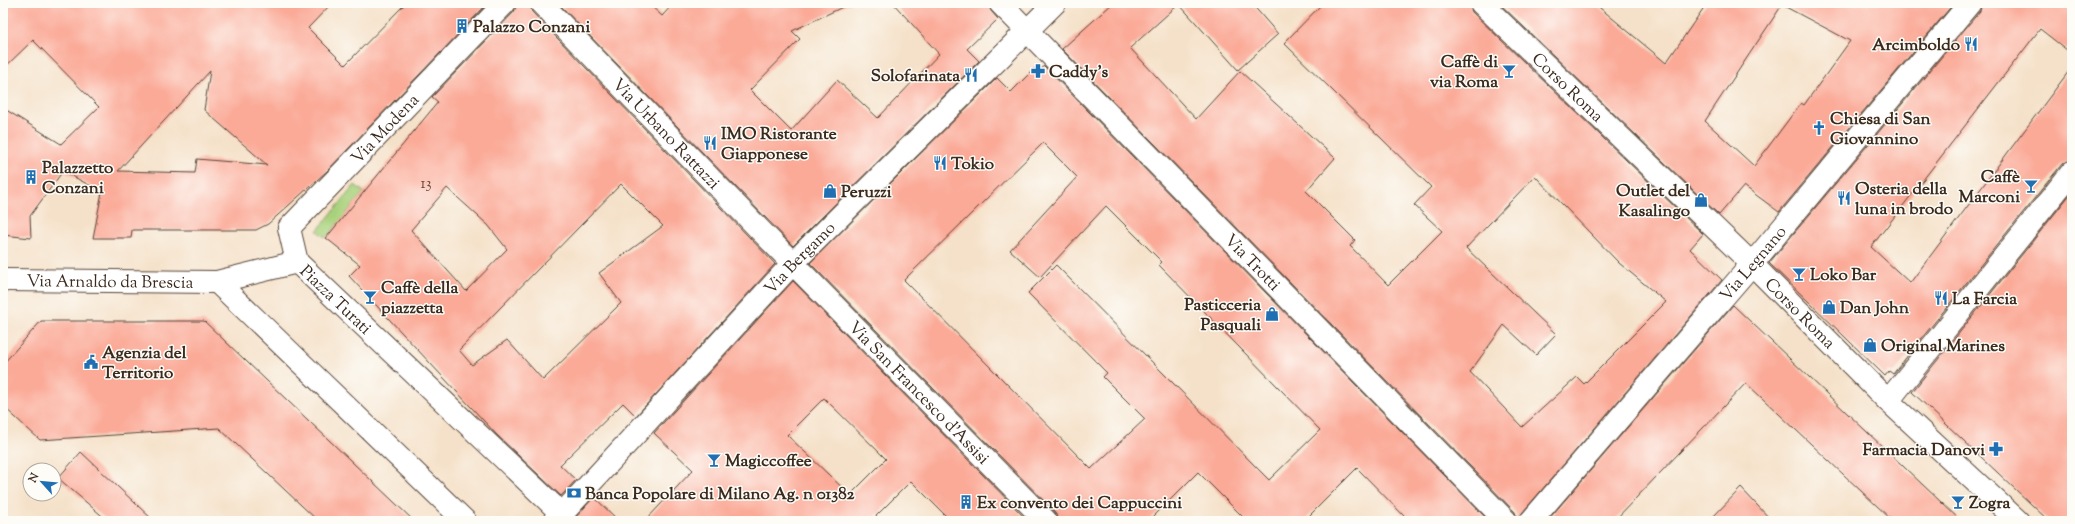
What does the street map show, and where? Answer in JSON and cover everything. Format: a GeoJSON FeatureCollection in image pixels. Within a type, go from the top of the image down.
{"type":"FeatureCollection","features":[{"type":"Feature","properties":{"kind":"street","name":"Via Modena"},"geometry":{"type":"LineString","coordinates":[[298,262],[289,228],[505,3]]}},
{"type":"Feature","properties":{"kind":"street","name":"Via Urbano Rattazzi"},"geometry":{"type":"LineString","coordinates":[[541,3],[793,262]]}},
{"type":"Feature","properties":{"kind":"street","name":"Via Trotti"},"geometry":{"type":"LineString","coordinates":[[1000,3],[1506,521]]}},
{"type":"Feature","properties":{"kind":"street","name":"Via Bergamo"},"geometry":{"type":"LineString","coordinates":[[558,518],[793,262],[1026,29],[1055,3]]}},
{"type":"Feature","properties":{"kind":"street","name":"Corso Roma"},"geometry":{"type":"LineString","coordinates":[[1481,3],[1752,264],[1888,400],[2018,521]]}},
{"type":"Feature","properties":{"kind":"street","name":"Via Legnano"},"geometry":{"type":"LineString","coordinates":[[1531,521],[1752,264],[1970,3]]}},
{"type":"Feature","properties":{"kind":"street"},"geometry":{"type":"LineString","coordinates":[[1888,400],[2072,172]]}},
{"type":"Feature","properties":{"kind":"street","name":"Piazza Turati"},"geometry":{"type":"LineString","coordinates":[[217,282],[298,262],[558,518]]}},
{"type":"Feature","properties":{"kind":"street","name":"Via San Francesco d'Assisi"},"geometry":{"type":"LineString","coordinates":[[793,262],[1046,521]]}},
{"type":"Feature","properties":{"kind":"street","name":"Via Arnaldo da Brescia"},"geometry":{"type":"LineString","coordinates":[[3,280],[217,282]]}},
{"type":"Feature","properties":{"kind":"street"},"geometry":{"type":"LineString","coordinates":[[217,282],[465,521]]}},
{"type":"Feature","properties":{"kind":"green space"},"geometry":{"type":"Polygon","coordinates":[[[355,185],[364,192],[326,238],[317,231],[355,185]]]}},
{"type":"Feature","properties":{"kind":"building"},"geometry":{"type":"Polygon","coordinates":[[[3,3],[332,3],[308,28],[345,65],[406,3],[488,3],[327,171],[268,224],[256,230],[132,230],[131,238],[93,238],[102,192],[63,171],[30,216],[31,238],[3,235],[3,108],[61,144],[99,107],[33,40],[3,69],[3,3]],[[210,71],[118,171],[195,173],[197,159],[267,165],[204,110],[210,71]]]}},
{"type":"Feature","properties":{"kind":"building"},"geometry":{"type":"Polygon","coordinates":[[[517,3],[529,3],[532,12],[775,264],[636,416],[623,403],[560,465],[576,480],[561,496],[497,435],[349,276],[360,265],[326,238],[438,102],[432,97],[514,12],[517,3]],[[621,184],[459,350],[472,365],[507,340],[543,380],[621,303],[599,273],[663,226],[621,184]],[[447,188],[411,230],[466,291],[507,249],[488,225],[447,188]]]}},
{"type":"Feature","properties":{"kind":"building"},"geometry":{"type":"Polygon","coordinates":[[[558,3],[648,3],[662,16],[674,3],[851,3],[792,31],[800,39],[750,90],[791,131],[837,80],[878,118],[939,54],[893,3],[988,3],[991,11],[998,19],[967,49],[979,61],[793,246],[558,3]]]}},
{"type":"Feature","properties":{"kind":"building"},"geometry":{"type":"Polygon","coordinates":[[[1113,3],[1251,3],[1278,34],[1238,70],[1179,4],[1130,48],[1196,119],[1240,71],[1335,158],[1306,191],[1355,240],[1350,246],[1388,285],[1442,231],[1414,205],[1431,187],[1284,43],[1323,3],[1469,3],[1472,12],[1703,234],[1690,249],[1722,280],[1522,513],[1518,521],[1515,512],[1062,49],[1113,3]],[[1535,176],[1466,248],[1556,334],[1536,355],[1504,325],[1470,372],[1522,427],[1577,377],[1584,384],[1666,302],[1619,263],[1535,176]]]}},
{"type":"Feature","properties":{"kind":"building"},"geometry":{"type":"Polygon","coordinates":[[[1499,3],[1594,3],[1666,63],[1707,3],[1954,3],[1779,212],[1744,186],[1719,215],[1499,3]],[[1782,5],[1705,121],[1754,166],[1801,103],[1804,105],[1850,41],[1782,5]]]}},
{"type":"Feature","properties":{"kind":"building"},"geometry":{"type":"Polygon","coordinates":[[[1982,3],[2072,3],[2072,54],[2040,29],[1871,247],[1910,283],[2072,67],[2072,160],[2062,164],[1893,374],[1889,371],[1885,376],[1769,263],[1980,11],[1982,3]]]}},
{"type":"Feature","properties":{"kind":"building"},"geometry":{"type":"Polygon","coordinates":[[[1044,66],[1489,521],[1409,521],[1357,468],[1304,521],[1247,521],[1198,472],[1149,521],[1058,521],[1055,512],[810,263],[997,78],[1011,92],[1036,67],[1039,70],[1044,66]],[[1043,143],[904,280],[1091,469],[1145,419],[1103,377],[1107,373],[1028,293],[1056,265],[1269,480],[1320,430],[1159,265],[1162,262],[1106,206],[1040,277],[1010,250],[1077,177],[1043,143]]]}},
{"type":"Feature","properties":{"kind":"building"},"geometry":{"type":"Polygon","coordinates":[[[2072,192],[2072,521],[2049,521],[1912,392],[2072,192]]]}},
{"type":"Feature","properties":{"kind":"building"},"geometry":{"type":"Polygon","coordinates":[[[793,281],[1028,521],[951,521],[911,481],[874,518],[877,521],[645,521],[693,470],[654,433],[793,281]],[[824,398],[787,435],[850,495],[886,459],[824,398]]]}},
{"type":"Feature","properties":{"kind":"building"},"geometry":{"type":"Polygon","coordinates":[[[1733,305],[1961,521],[1893,521],[1746,383],[1614,521],[1547,521],[1733,305]]]}},
{"type":"Feature","properties":{"kind":"building"},"geometry":{"type":"Polygon","coordinates":[[[41,321],[204,321],[414,521],[318,521],[219,428],[40,440],[3,406],[3,364],[41,321]]]}},
{"type":"Feature","properties":{"kind":"building"},"geometry":{"type":"Polygon","coordinates":[[[81,452],[154,521],[108,521],[62,481],[62,473],[81,452]]]}},
{"type":"Feature","properties":{"kind":"building"},"geometry":{"type":"Polygon","coordinates":[[[1741,488],[1772,521],[1709,521],[1741,488]]]}},
{"type":"Feature","properties":{"kind":"building"},"geometry":{"type":"Polygon","coordinates":[[[594,497],[619,521],[577,521],[575,518],[594,497]]]}},
{"type":"Feature","properties":{"kind":"place","name":"Palazzo Conzani"},"geometry":{"type":"Point","coordinates":[462,26]}},
{"type":"Feature","properties":{"kind":"place","name":"Arcimboldo"},"geometry":{"type":"Point","coordinates":[1971,44]}},
{"type":"Feature","properties":{"kind":"place","name":"Caddy's"},"geometry":{"type":"Point","coordinates":[1038,71]}},
{"type":"Feature","properties":{"kind":"place","name":"Caffè di via Roma"},"geometry":{"type":"Point","coordinates":[1509,71]}},
{"type":"Feature","properties":{"kind":"place","name":"Solofarinata"},"geometry":{"type":"Point","coordinates":[971,75]}},
{"type":"Feature","properties":{"kind":"place","name":"Chiesa di San Giovannino"},"geometry":{"type":"Point","coordinates":[1819,128]}},
{"type":"Feature","properties":{"kind":"place","name":"IMO Ristorante Giapponese"},"geometry":{"type":"Point","coordinates":[710,143]}},
{"type":"Feature","properties":{"kind":"place","name":"Tokio"},"geometry":{"type":"Point","coordinates":[940,163]}},
{"type":"Feature","properties":{"kind":"place","name":"Palazzetto Conzani"},"geometry":{"type":"Point","coordinates":[31,177]}},
{"type":"Feature","properties":{"kind":"place","name":"Caffè Marconi"},"geometry":{"type":"Point","coordinates":[2031,186]}},
{"type":"Feature","properties":{"kind":"place","name":"Peruzzi"},"geometry":{"type":"Point","coordinates":[830,191]}},
{"type":"Feature","properties":{"kind":"place","name":"Osteria della luna in brodo"},"geometry":{"type":"Point","coordinates":[1844,198]}},
{"type":"Feature","properties":{"kind":"place","name":"Outlet del Kasalingo"},"geometry":{"type":"Point","coordinates":[1701,200]}},
{"type":"Feature","properties":{"kind":"place","name":"Loko Bar"},"geometry":{"type":"Point","coordinates":[1799,274]}},
{"type":"Feature","properties":{"kind":"place","name":"Caffè della piazzetta"},"geometry":{"type":"Point","coordinates":[370,297]}},
{"type":"Feature","properties":{"kind":"place","name":"La Farcia"},"geometry":{"type":"Point","coordinates":[1941,298]}},
{"type":"Feature","properties":{"kind":"place","name":"Dan John"},"geometry":{"type":"Point","coordinates":[1829,307]}},
{"type":"Feature","properties":{"kind":"place","name":"Pasticceria Pasquali"},"geometry":{"type":"Point","coordinates":[1272,314]}},
{"type":"Feature","properties":{"kind":"place","name":"Original Marines"},"geometry":{"type":"Point","coordinates":[1870,345]}},
{"type":"Feature","properties":{"kind":"place","name":"Agenzia del Territorio"},"geometry":{"type":"Point","coordinates":[91,362]}},
{"type":"Feature","properties":{"kind":"place","name":"Farmacia Danovi"},"geometry":{"type":"Point","coordinates":[1996,449]}},
{"type":"Feature","properties":{"kind":"place","name":"Magiccoffee"},"geometry":{"type":"Point","coordinates":[714,460]}},
{"type":"Feature","properties":{"kind":"place","name":"Banca Popolare di Milano Ag. n 01382"},"geometry":{"type":"Point","coordinates":[574,493]}},
{"type":"Feature","properties":{"kind":"place","name":"Ex convento dei Cappuccini"},"geometry":{"type":"Point","coordinates":[966,502]}},
{"type":"Feature","properties":{"kind":"place","name":"Zogra"},"geometry":{"type":"Point","coordinates":[1958,502]}}]}
